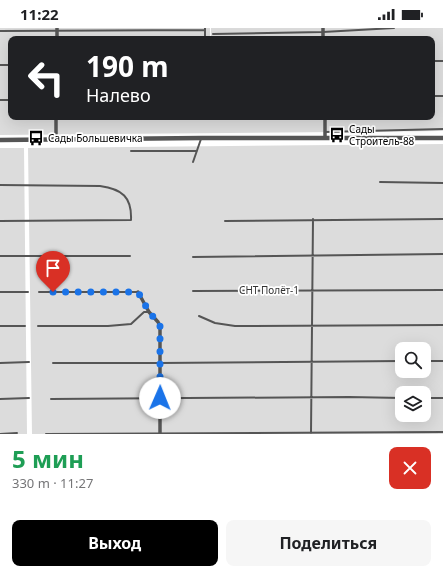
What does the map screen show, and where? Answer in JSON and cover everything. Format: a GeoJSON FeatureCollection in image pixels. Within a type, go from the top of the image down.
{"type":"FeatureCollection","features":[{"type":"Feature","properties":{"kind":"street"},"geometry":{"type":"LineString","coordinates":[[56,120],[56,140]]}},
{"type":"Feature","properties":{"kind":"street"},"geometry":{"type":"LineString","coordinates":[[325,120],[325,138]]}},
{"type":"Feature","properties":{"kind":"street"},"geometry":{"type":"LineString","coordinates":[[0,140],[443,138]]}},
{"type":"Feature","properties":{"kind":"street"},"geometry":{"type":"LineString","coordinates":[[138,292],[149,312],[160,326],[160,434]]}},
{"type":"Feature","properties":{"kind":"lane"},"geometry":{"type":"LineString","coordinates":[[213,34],[394,28]]}},
{"type":"Feature","properties":{"kind":"lane"},"geometry":{"type":"LineString","coordinates":[[0,31],[57,29],[204,29]]}},
{"type":"Feature","properties":{"kind":"lane"},"geometry":{"type":"LineString","coordinates":[[325,132],[443,129]]}},
{"type":"Feature","properties":{"kind":"lane"},"geometry":{"type":"LineString","coordinates":[[193,162],[202,138]]}},
{"type":"Feature","properties":{"kind":"lane"},"geometry":{"type":"LineString","coordinates":[[131,151],[196,151]]}},
{"type":"Feature","properties":{"kind":"lane"},"geometry":{"type":"LineString","coordinates":[[380,182],[443,183]]}},
{"type":"Feature","properties":{"kind":"lane"},"geometry":{"type":"LineString","coordinates":[[0,185],[110,187],[127,198],[131,210],[131,220],[0,221]]}},
{"type":"Feature","properties":{"kind":"lane"},"geometry":{"type":"LineString","coordinates":[[311,434],[313,219]]}},
{"type":"Feature","properties":{"kind":"lane"},"geometry":{"type":"LineString","coordinates":[[225,221],[443,219]]}},
{"type":"Feature","properties":{"kind":"lane"},"geometry":{"type":"LineString","coordinates":[[193,257],[443,254]]}},
{"type":"Feature","properties":{"kind":"lane"},"geometry":{"type":"LineString","coordinates":[[0,256],[130,256]]}},
{"type":"Feature","properties":{"kind":"lane"},"geometry":{"type":"LineString","coordinates":[[193,291],[443,290]]}},
{"type":"Feature","properties":{"kind":"lane"},"geometry":{"type":"LineString","coordinates":[[0,292],[28,292]]}},
{"type":"Feature","properties":{"kind":"lane"},"geometry":{"type":"LineString","coordinates":[[39,292],[138,292]]}},
{"type":"Feature","properties":{"kind":"lane"},"geometry":{"type":"LineString","coordinates":[[38,326],[108,326],[131,324],[144,312],[149,312]]}},
{"type":"Feature","properties":{"kind":"lane"},"geometry":{"type":"LineString","coordinates":[[199,316],[223,325],[443,325]]}},
{"type":"Feature","properties":{"kind":"lane"},"geometry":{"type":"LineString","coordinates":[[0,326],[24,326]]}},
{"type":"Feature","properties":{"kind":"lane"},"geometry":{"type":"LineString","coordinates":[[53,363],[395,361]]}},
{"type":"Feature","properties":{"kind":"lane"},"geometry":{"type":"LineString","coordinates":[[431,361],[443,361]]}},
{"type":"Feature","properties":{"kind":"lane"},"geometry":{"type":"LineString","coordinates":[[0,363],[29,362]]}},
{"type":"Feature","properties":{"kind":"lane"},"geometry":{"type":"LineString","coordinates":[[0,399],[29,398]]}},
{"type":"Feature","properties":{"kind":"lane"},"geometry":{"type":"LineString","coordinates":[[51,399],[395,398]]}},
{"type":"Feature","properties":{"kind":"lane"},"geometry":{"type":"LineString","coordinates":[[431,398],[443,398]]}},
{"type":"Feature","properties":{"kind":"lane"},"geometry":{"type":"LineString","coordinates":[[46,434],[311,434],[443,432]]}},
{"type":"Feature","properties":{"kind":"lane"},"geometry":{"type":"LineString","coordinates":[[0,434],[17,434]]}},
{"type":"Feature","properties":{"kind":"green space"},"geometry":{"type":"Polygon","coordinates":[[[0,28],[210,28],[210,36],[8,36],[8,120],[435,120],[435,36],[211,36],[211,28],[443,28],[443,131],[0,135],[0,28]]]}},
{"type":"Feature","properties":{"kind":"green space","name":"СНТ Полёт-1"},"geometry":{"type":"Polygon","coordinates":[[[443,144],[443,434],[32,434],[28,148],[443,144]]]}},
{"type":"Feature","properties":{"kind":"green space"},"geometry":{"type":"Polygon","coordinates":[[[0,148],[24,148],[27,434],[0,434],[0,148]]]}},
{"type":"Feature","properties":{"kind":"place","name":"Сады Строитель-88"},"geometry":{"type":"Point","coordinates":[337,135]}},
{"type":"Feature","properties":{"kind":"place","name":"Сады Большевичка"},"geometry":{"type":"Point","coordinates":[36,138]}},
{"type":"Feature","properties":{"kind":"route"},"geometry":{"type":"LineString","coordinates":[[53,292],[138,292],[145,306],[160,326],[160,398]]}}]}
